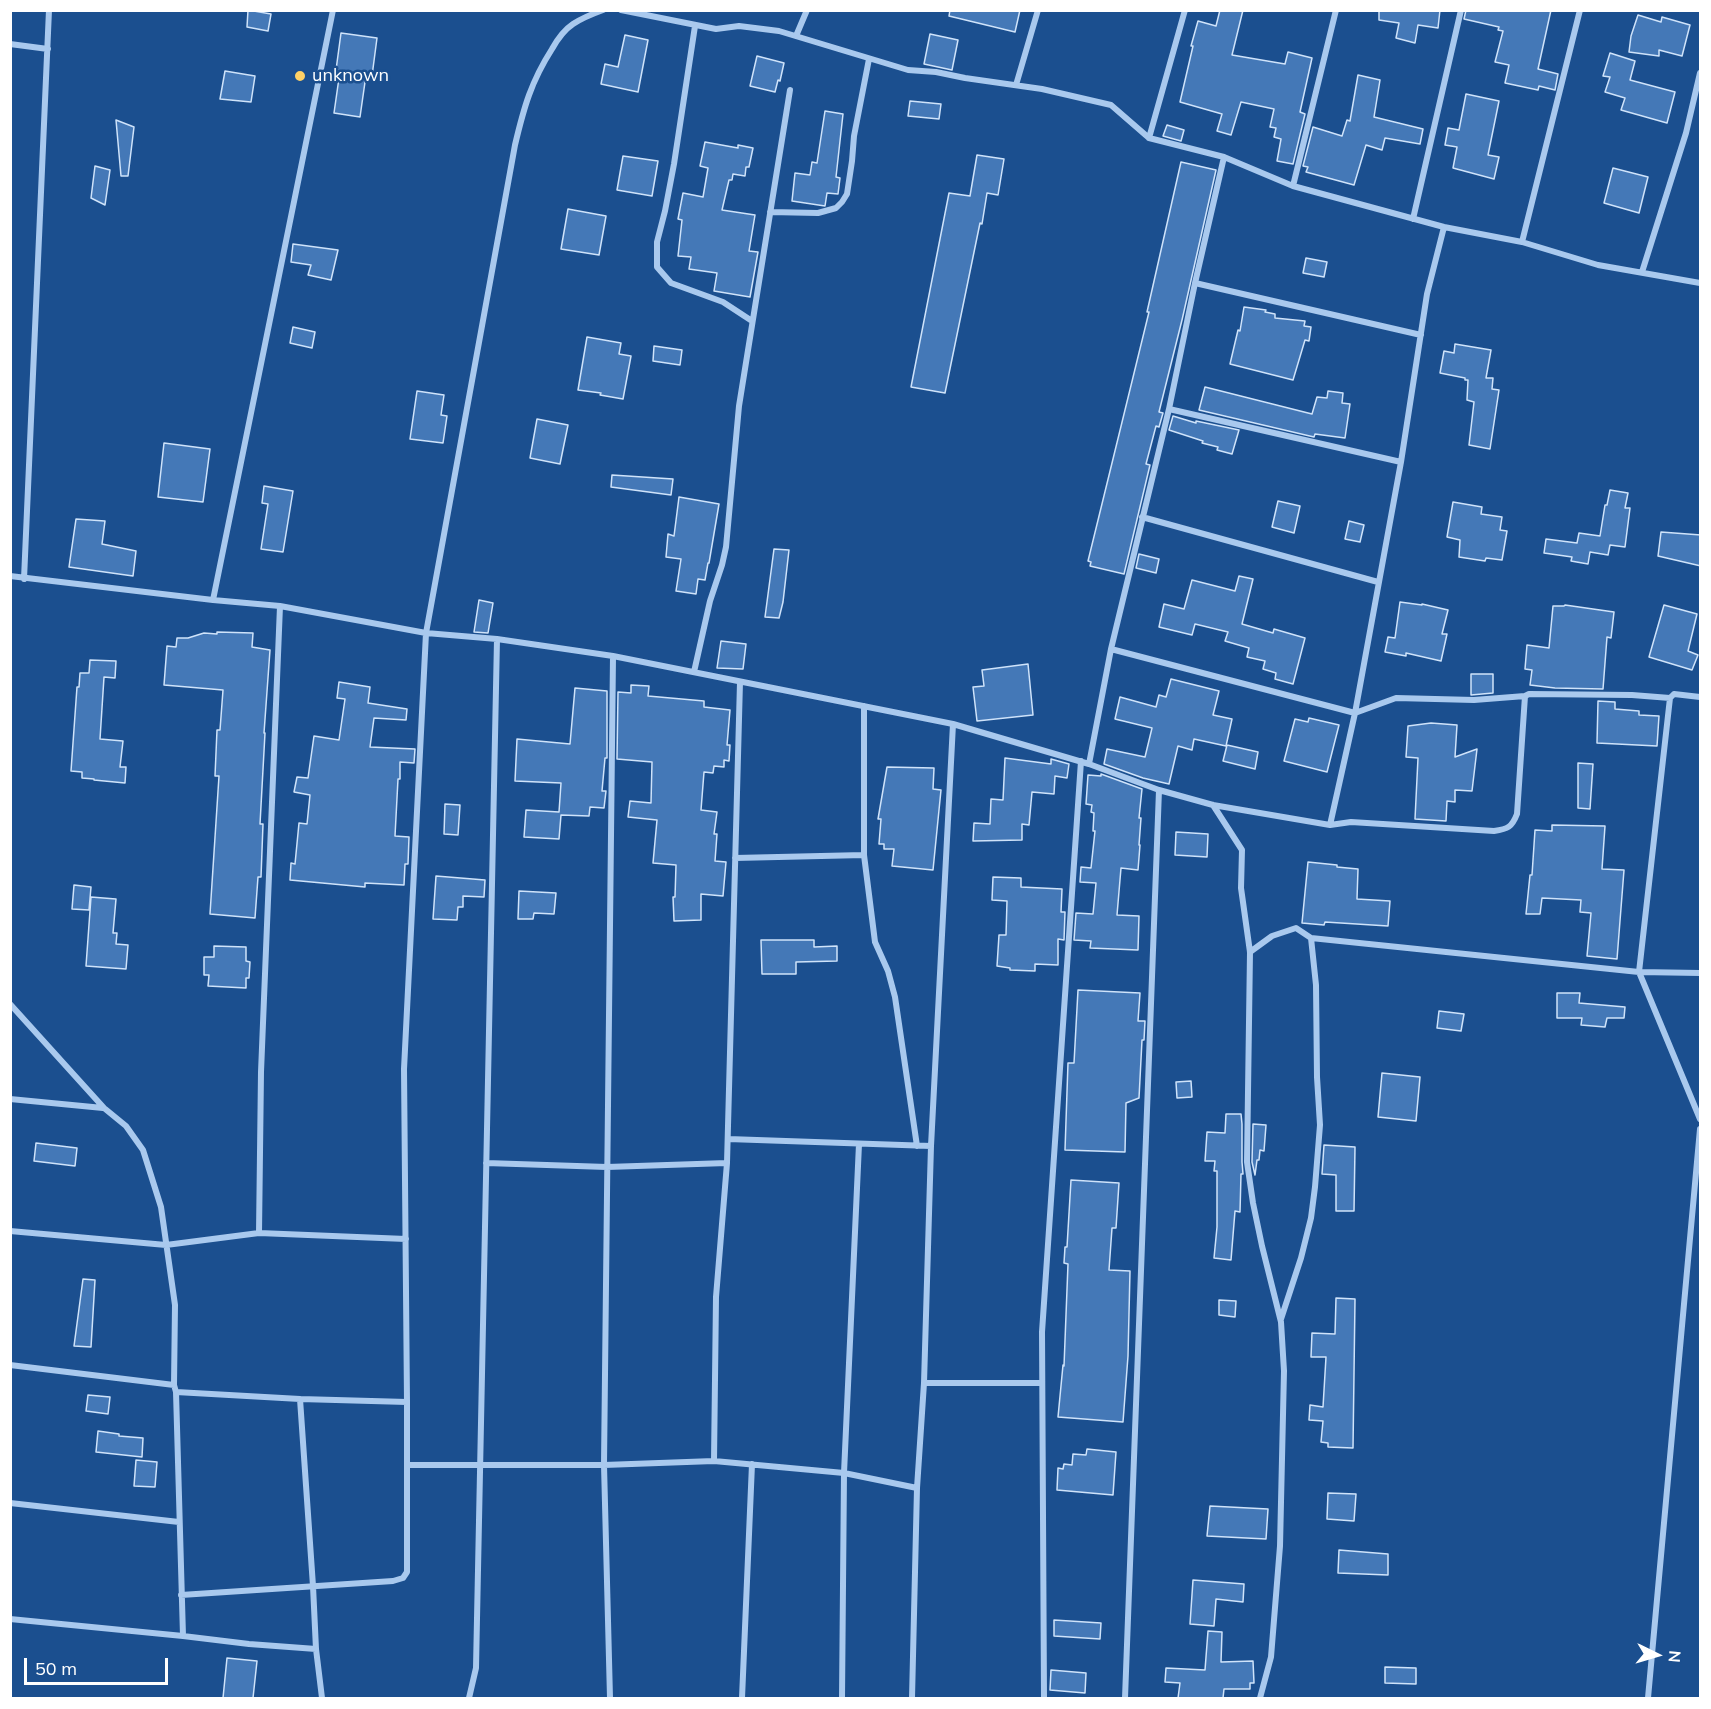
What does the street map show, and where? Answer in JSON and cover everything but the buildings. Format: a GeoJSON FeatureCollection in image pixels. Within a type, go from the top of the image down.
{"type":"FeatureCollection","features":[{"type":"Feature","properties":{"kind":"street"},"geometry":{"type":"LineString","coordinates":[[24,579],[49,10]]}},
{"type":"Feature","properties":{"kind":"street"},"geometry":{"type":"LineString","coordinates":[[213,600],[333,10]]}},
{"type":"Feature","properties":{"kind":"street"},"geometry":{"type":"LineString","coordinates":[[180,1595],[393,1581],[403,1578],[407,1572],[408,1402],[404,1069],[426,633],[515,145],[528,93],[556,41],[571,25],[603,10]]}},
{"type":"Feature","properties":{"kind":"street"},"geometry":{"type":"LineString","coordinates":[[621,10],[716,29],[739,26],[758,28],[796,36],[908,70],[936,72],[1042,89],[1111,105],[1149,138],[1224,157],[1293,186],[1444,227],[1522,242],[1598,265],[1701,283]]}},
{"type":"Feature","properties":{"kind":"street"},"geometry":{"type":"LineString","coordinates":[[796,36],[807,10]]}},
{"type":"Feature","properties":{"kind":"street"},"geometry":{"type":"LineString","coordinates":[[1016,85],[1038,10]]}},
{"type":"Feature","properties":{"kind":"street"},"geometry":{"type":"LineString","coordinates":[[1149,138],[1185,10]]}},
{"type":"Feature","properties":{"kind":"street"},"geometry":{"type":"LineString","coordinates":[[1293,186],[1336,10]]}},
{"type":"Feature","properties":{"kind":"street"},"geometry":{"type":"LineString","coordinates":[[1413,219],[1461,10]]}},
{"type":"Feature","properties":{"kind":"street"},"geometry":{"type":"LineString","coordinates":[[1522,242],[1580,10]]}},
{"type":"Feature","properties":{"kind":"street"},"geometry":{"type":"LineString","coordinates":[[695,26],[674,164],[657,242],[657,267],[671,283],[723,302],[752,321]]}},
{"type":"Feature","properties":{"kind":"street"},"geometry":{"type":"LineString","coordinates":[[10,44],[48,49]]}},
{"type":"Feature","properties":{"kind":"street"},"geometry":{"type":"LineString","coordinates":[[771,212],[818,213],[836,208],[842,202],[847,194],[854,136],[869,59]]}},
{"type":"Feature","properties":{"kind":"street"},"geometry":{"type":"LineString","coordinates":[[1642,273],[1686,133],[1701,73]]}},
{"type":"Feature","properties":{"kind":"street"},"geometry":{"type":"LineString","coordinates":[[694,672],[710,601],[726,547],[739,406],[790,90]]}},
{"type":"Feature","properties":{"kind":"street"},"geometry":{"type":"LineString","coordinates":[[1089,764],[1111,649],[1169,409],[1224,157]]}},
{"type":"Feature","properties":{"kind":"street"},"geometry":{"type":"LineString","coordinates":[[1330,825],[1355,713],[1401,462],[1427,294],[1444,227]]}},
{"type":"Feature","properties":{"kind":"street"},"geometry":{"type":"LineString","coordinates":[[1195,284],[1421,335]]}},
{"type":"Feature","properties":{"kind":"street"},"geometry":{"type":"LineString","coordinates":[[1169,409],[1401,462]]}},
{"type":"Feature","properties":{"kind":"street"},"geometry":{"type":"LineString","coordinates":[[1142,517],[1378,582]]}},
{"type":"Feature","properties":{"kind":"street"},"geometry":{"type":"LineString","coordinates":[[10,576],[280,606],[426,633],[497,639],[613,656],[953,724],[1081,761],[1159,790],[1213,805],[1330,825],[1351,822],[1507,830],[1513,825],[1517,814],[1525,696]]}},
{"type":"Feature","properties":{"kind":"street"},"geometry":{"type":"LineString","coordinates":[[259,1233],[261,1072],[280,606]]}},
{"type":"Feature","properties":{"kind":"street"},"geometry":{"type":"LineString","coordinates":[[469,1698],[476,1668],[497,639]]}},
{"type":"Feature","properties":{"kind":"street"},"geometry":{"type":"LineString","coordinates":[[1111,649],[1355,713],[1396,698],[1474,700],[1529,694],[1632,695],[1670,698]]}},
{"type":"Feature","properties":{"kind":"street"},"geometry":{"type":"LineString","coordinates":[[610,1698],[604,1465],[613,656]]}},
{"type":"Feature","properties":{"kind":"street"},"geometry":{"type":"LineString","coordinates":[[714,1461],[716,1297],[728,1139],[740,682]]}},
{"type":"Feature","properties":{"kind":"street"},"geometry":{"type":"LineString","coordinates":[[1701,697],[1674,694],[1670,698],[1639,972],[1701,1119]]}},
{"type":"Feature","properties":{"kind":"street"},"geometry":{"type":"LineString","coordinates":[[864,706],[864,855],[875,942],[888,971],[895,997],[917,1146]]}},
{"type":"Feature","properties":{"kind":"street"},"geometry":{"type":"LineString","coordinates":[[912,1698],[917,1488],[924,1383],[931,1146],[953,724]]}},
{"type":"Feature","properties":{"kind":"street"},"geometry":{"type":"LineString","coordinates":[[1044,1698],[1042,1332],[1081,761]]}},
{"type":"Feature","properties":{"kind":"street"},"geometry":{"type":"LineString","coordinates":[[1125,1698],[1159,790]]}},
{"type":"Feature","properties":{"kind":"street"},"geometry":{"type":"LineString","coordinates":[[1213,805],[1242,850],[1241,888],[1250,952],[1247,1162],[1262,1246],[1281,1322],[1284,1371],[1280,1546],[1271,1657],[1260,1698]]}},
{"type":"Feature","properties":{"kind":"street"},"geometry":{"type":"LineString","coordinates":[[735,858],[864,855]]}},
{"type":"Feature","properties":{"kind":"street"},"geometry":{"type":"LineString","coordinates":[[1250,952],[1272,936],[1296,928],[1311,938],[1639,972],[1701,974]]}},
{"type":"Feature","properties":{"kind":"street"},"geometry":{"type":"LineString","coordinates":[[1281,1322],[1301,1258],[1316,1187],[1320,1125],[1316,985],[1311,938]]}},
{"type":"Feature","properties":{"kind":"street"},"geometry":{"type":"LineString","coordinates":[[10,1004],[104,1108],[126,1126],[143,1150],[161,1208],[175,1305],[180,1595],[183,1636]]}},
{"type":"Feature","properties":{"kind":"street"},"geometry":{"type":"LineString","coordinates":[[10,1099],[104,1108]]}},
{"type":"Feature","properties":{"kind":"street"},"geometry":{"type":"LineString","coordinates":[[1648,1698],[1701,1129]]}},
{"type":"Feature","properties":{"kind":"street"},"geometry":{"type":"LineString","coordinates":[[728,1139],[931,1146]]}},
{"type":"Feature","properties":{"kind":"street"},"geometry":{"type":"LineString","coordinates":[[842,1698],[844,1473],[859,1144]]}},
{"type":"Feature","properties":{"kind":"street"},"geometry":{"type":"LineString","coordinates":[[486,1163],[607,1167],[727,1163]]}},
{"type":"Feature","properties":{"kind":"street"},"geometry":{"type":"LineString","coordinates":[[10,1231],[166,1245],[259,1233],[406,1239]]}},
{"type":"Feature","properties":{"kind":"street"},"geometry":{"type":"LineString","coordinates":[[10,1365],[175,1388],[300,1399],[408,1402]]}},
{"type":"Feature","properties":{"kind":"street"},"geometry":{"type":"LineString","coordinates":[[924,1383],[1042,1383]]}},
{"type":"Feature","properties":{"kind":"street"},"geometry":{"type":"LineString","coordinates":[[300,1399],[316,1649],[322,1698]]}},
{"type":"Feature","properties":{"kind":"street"},"geometry":{"type":"LineString","coordinates":[[407,1465],[604,1465],[714,1461],[844,1473],[917,1488]]}},
{"type":"Feature","properties":{"kind":"street"},"geometry":{"type":"LineString","coordinates":[[742,1698],[752,1464]]}},
{"type":"Feature","properties":{"kind":"street"},"geometry":{"type":"LineString","coordinates":[[10,1503],[179,1522]]}},
{"type":"Feature","properties":{"kind":"street"},"geometry":{"type":"LineString","coordinates":[[10,1619],[316,1649]]}},
{"type":"Feature","properties":{"kind":"place","name":"unknown"},"geometry":{"type":"Point","coordinates":[300,76]}}]}
